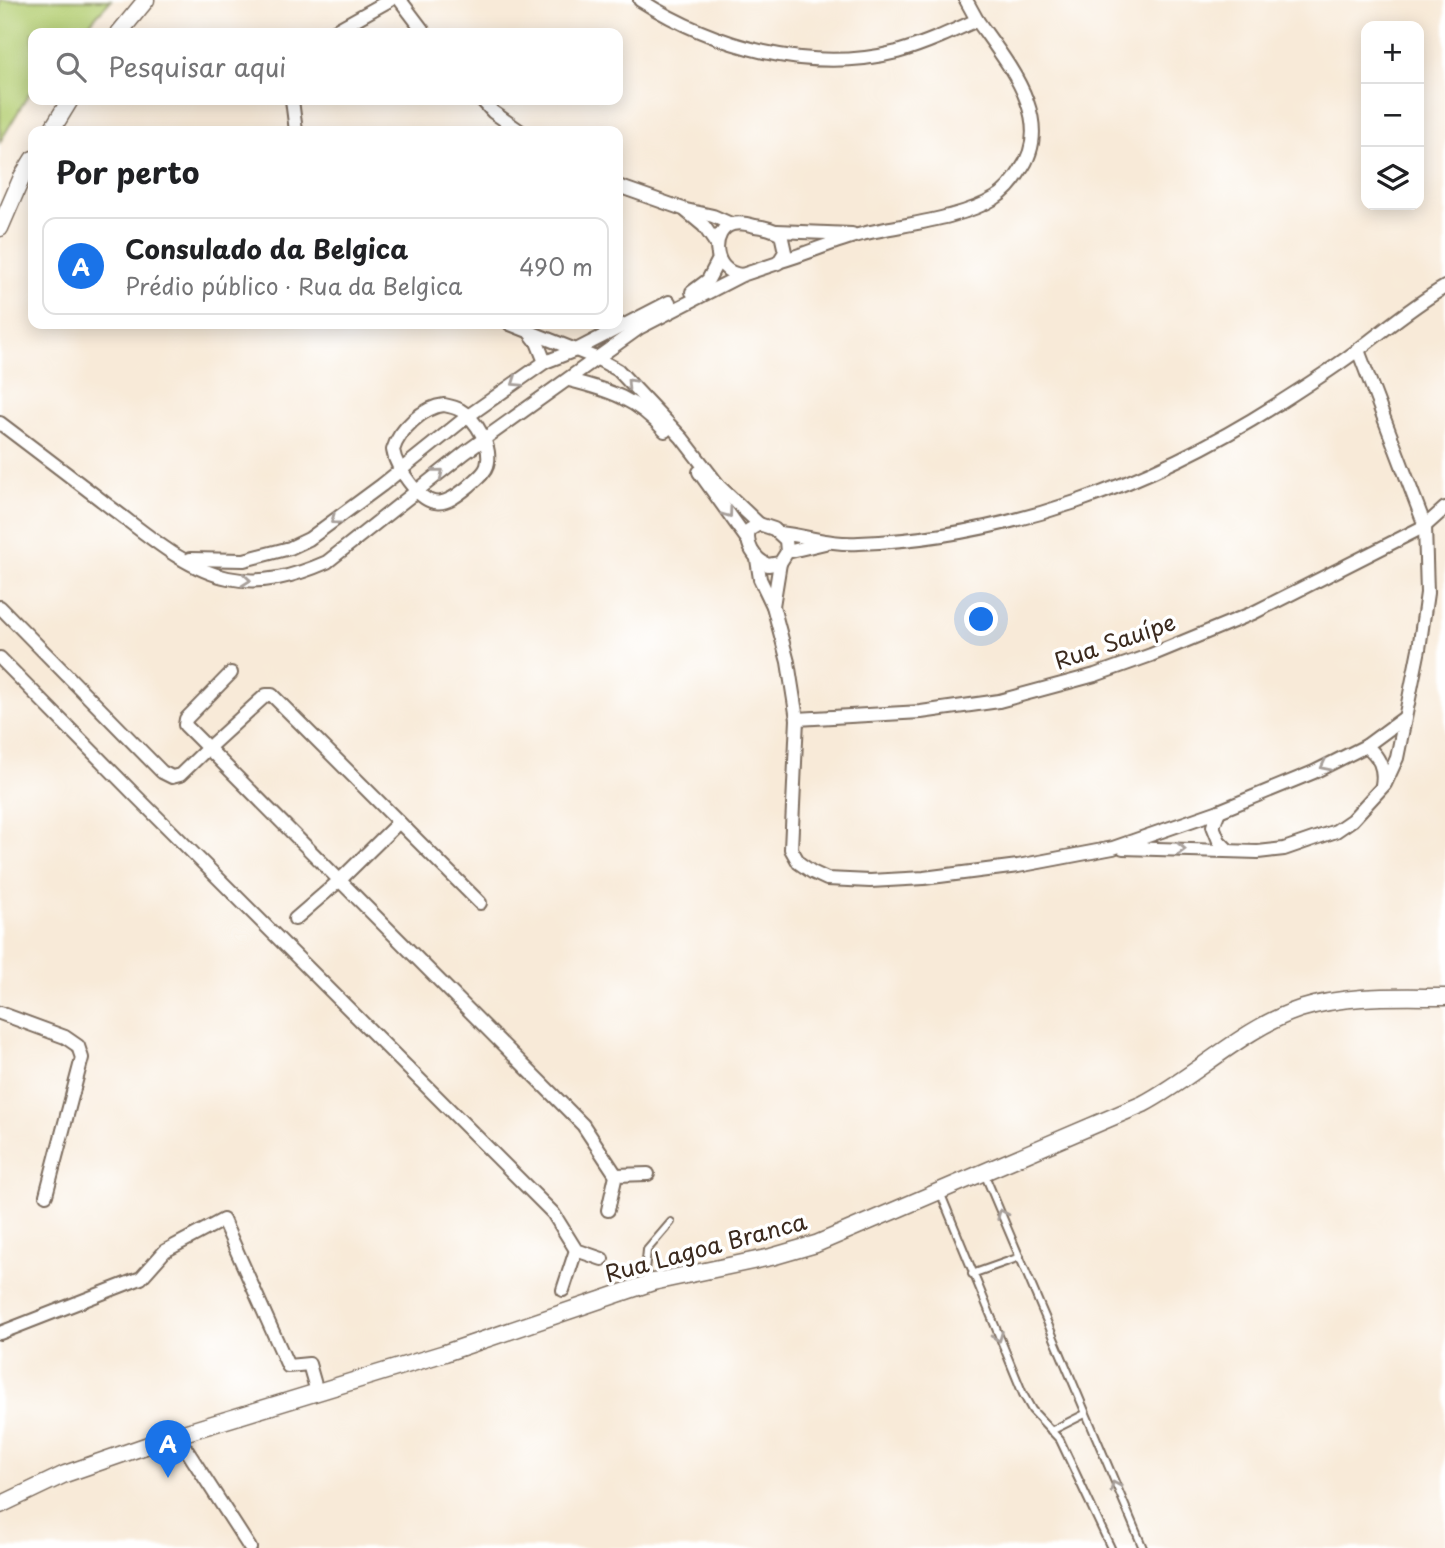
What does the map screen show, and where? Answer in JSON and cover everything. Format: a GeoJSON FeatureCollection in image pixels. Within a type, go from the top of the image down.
{"type":"FeatureCollection","features":[{"type":"Feature","properties":{"kind":"street"},"geometry":{"type":"LineString","coordinates":[[123,28],[146,0]]}},
{"type":"Feature","properties":{"kind":"street"},"geometry":{"type":"LineString","coordinates":[[340,28],[390,0]]}},
{"type":"Feature","properties":{"kind":"street"},"geometry":{"type":"LineString","coordinates":[[400,0],[421,28]]}},
{"type":"Feature","properties":{"kind":"street"},"geometry":{"type":"LineString","coordinates":[[640,0],[679,23],[708,35],[763,52],[809,59],[855,58],[895,52],[935,39],[977,20]]}},
{"type":"Feature","properties":{"kind":"street"},"geometry":{"type":"LineString","coordinates":[[623,328],[781,261],[811,253],[860,234],[973,208],[996,198],[1014,181],[1026,164],[1032,148],[1030,103],[966,0]]}},
{"type":"Feature","properties":{"kind":"street"},"geometry":{"type":"LineString","coordinates":[[54,126],[67,105]]}},
{"type":"Feature","properties":{"kind":"street"},"geometry":{"type":"LineString","coordinates":[[291,105],[295,126]]}},
{"type":"Feature","properties":{"kind":"street"},"geometry":{"type":"LineString","coordinates":[[487,105],[513,126]]}},
{"type":"Feature","properties":{"kind":"street"},"geometry":{"type":"LineString","coordinates":[[0,228],[28,167]]}},
{"type":"Feature","properties":{"kind":"street"},"geometry":{"type":"LineString","coordinates":[[623,188],[731,224],[777,231],[860,234]]}},
{"type":"Feature","properties":{"kind":"street"},"geometry":{"type":"LineString","coordinates":[[686,210],[704,226],[717,245],[723,268],[743,275]]}},
{"type":"Feature","properties":{"kind":"street"},"geometry":{"type":"LineString","coordinates":[[717,245],[722,233],[731,224]]}},
{"type":"Feature","properties":{"kind":"street"},"geometry":{"type":"LineString","coordinates":[[777,231],[785,252],[781,261]]}},
{"type":"Feature","properties":{"kind":"street"},"geometry":{"type":"LineString","coordinates":[[0,423],[160,544],[204,570],[229,578],[263,581],[294,575],[327,562],[526,407],[569,380],[659,312],[704,285],[719,259]]}},
{"type":"Feature","properties":{"kind":"street"},"geometry":{"type":"LineString","coordinates":[[521,329],[596,358],[625,376],[682,438],[719,486],[759,524],[780,533],[828,542],[857,544],[937,537],[1024,519],[1167,465],[1275,406],[1358,350],[1401,315],[1445,287]]}},
{"type":"Feature","properties":{"kind":"street"},"geometry":{"type":"LineString","coordinates":[[182,558],[244,560],[289,548],[320,531],[468,416],[545,362],[622,329]]}},
{"type":"Feature","properties":{"kind":"street"},"geometry":{"type":"LineString","coordinates":[[530,333],[545,362]]}},
{"type":"Feature","properties":{"kind":"street"},"geometry":{"type":"LineString","coordinates":[[1112,848],[1258,852],[1284,849],[1336,831],[1352,820],[1381,789],[1397,758],[1419,649],[1427,593],[1425,526],[1358,350]]}},
{"type":"Feature","properties":{"kind":"street"},"geometry":{"type":"LineString","coordinates":[[569,380],[622,396],[645,412],[698,471],[747,539],[757,559],[760,579],[773,606],[788,662],[797,719],[791,849],[799,863],[827,879],[870,881],[924,878],[1018,866],[1112,848],[1219,811],[1314,772],[1366,746],[1404,718]]}},
{"type":"Feature","properties":{"kind":"street"},"geometry":{"type":"LineString","coordinates":[[436,406],[453,407],[468,416],[484,438],[488,454],[487,467],[455,497],[440,503],[427,501],[417,492],[401,470],[393,450],[402,430],[436,406]]}},
{"type":"Feature","properties":{"kind":"street","name":"Rua Sauípe"},"geometry":{"type":"LineString","coordinates":[[797,719],[921,712],[999,701],[1095,675],[1252,613],[1425,526],[1445,508]]}},
{"type":"Feature","properties":{"kind":"street"},"geometry":{"type":"LineString","coordinates":[[747,539],[752,526],[759,524]]}},
{"type":"Feature","properties":{"kind":"street"},"geometry":{"type":"LineString","coordinates":[[773,606],[786,540],[780,533]]}},
{"type":"Feature","properties":{"kind":"street"},"geometry":{"type":"LineString","coordinates":[[757,559],[768,565],[828,542]]}},
{"type":"Feature","properties":{"kind":"street"},"geometry":{"type":"LineString","coordinates":[[0,607],[162,772],[172,777],[180,775],[266,695],[272,695],[480,903]]}},
{"type":"Feature","properties":{"kind":"street"},"geometry":{"type":"LineString","coordinates":[[0,657],[136,797],[553,1213],[576,1250],[602,1259]]}},
{"type":"Feature","properties":{"kind":"street"},"geometry":{"type":"LineString","coordinates":[[231,673],[186,719],[185,724],[583,1125],[617,1175],[608,1210]]}},
{"type":"Feature","properties":{"kind":"street"},"geometry":{"type":"LineString","coordinates":[[1366,746],[1381,763],[1381,789]]}},
{"type":"Feature","properties":{"kind":"street"},"geometry":{"type":"LineString","coordinates":[[1219,811],[1213,827],[1219,841],[1228,850]]}},
{"type":"Feature","properties":{"kind":"street"},"geometry":{"type":"LineString","coordinates":[[295,919],[340,880],[399,822]]}},
{"type":"Feature","properties":{"kind":"street","name":"Rua Lagoa Branca"},"geometry":{"type":"LineString","coordinates":[[0,1505],[65,1474],[177,1435],[445,1353],[653,1282],[798,1250],[1143,1104],[1167,1091],[1263,1026],[1299,1010],[1333,1001],[1376,997],[1445,997]]}},
{"type":"Feature","properties":{"kind":"street"},"geometry":{"type":"LineString","coordinates":[[0,1013],[65,1037],[78,1045],[82,1058],[46,1195]]}},
{"type":"Feature","properties":{"kind":"street"},"geometry":{"type":"LineString","coordinates":[[617,1175],[648,1174]]}},
{"type":"Feature","properties":{"kind":"street"},"geometry":{"type":"LineString","coordinates":[[0,1333],[141,1278],[165,1251],[223,1220],[288,1366],[309,1364],[317,1392]]}},
{"type":"Feature","properties":{"kind":"street"},"geometry":{"type":"LineString","coordinates":[[563,1290],[576,1250]]}},
{"type":"Feature","properties":{"kind":"street"},"geometry":{"type":"LineString","coordinates":[[177,1435],[250,1548]]}},
{"type":"Feature","properties":{"kind":"lane"},"geometry":{"type":"LineString","coordinates":[[984,1171],[1143,1548]]}},
{"type":"Feature","properties":{"kind":"lane"},"geometry":{"type":"LineString","coordinates":[[939,1190],[1023,1394],[1032,1410],[1060,1440],[1111,1548]]}},
{"type":"Feature","properties":{"kind":"lane"},"geometry":{"type":"LineString","coordinates":[[653,1282],[645,1271],[647,1250],[671,1222]]}},
{"type":"Feature","properties":{"kind":"lane"},"geometry":{"type":"LineString","coordinates":[[972,1274],[1020,1257]]}},
{"type":"Feature","properties":{"kind":"lane"},"geometry":{"type":"LineString","coordinates":[[1051,1431],[1085,1414]]}},
{"type":"Feature","properties":{"kind":"green space"},"geometry":{"type":"Polygon","coordinates":[[[0,0],[111,0],[86,28],[28,28],[28,95],[0,142],[0,0]]]}},
{"type":"Feature","properties":{"kind":"place","name":"Consulado da Belgica"},"geometry":{"type":"Point","coordinates":[168,1478]}}]}
